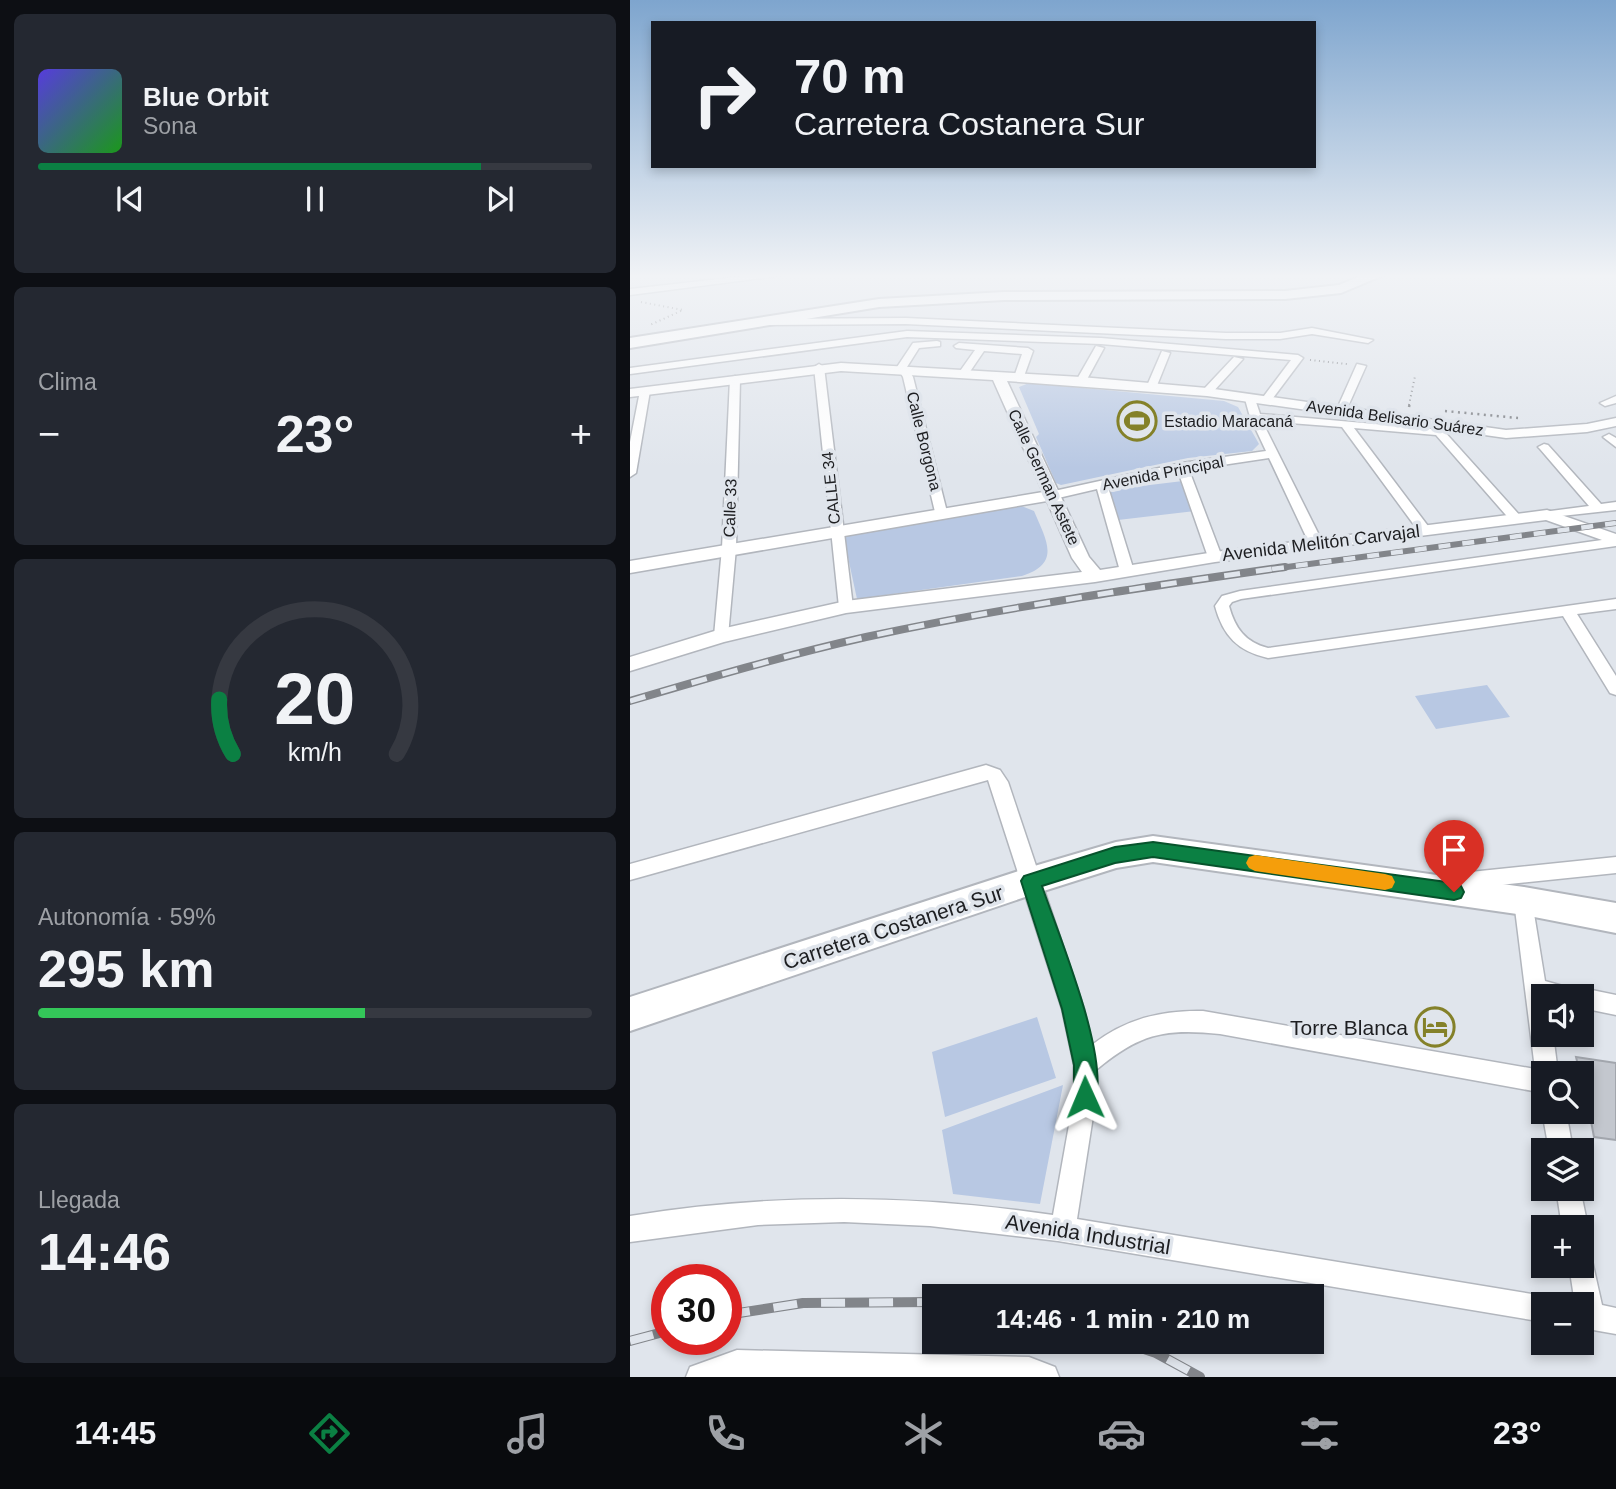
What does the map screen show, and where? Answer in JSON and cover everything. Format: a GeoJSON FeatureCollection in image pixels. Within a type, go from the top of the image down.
{"type":"FeatureCollection","features":[{"type":"Feature","properties":{"kind":"main road"},"geometry":{"type":"LineString","coordinates":[[630,343],[652,339]]}},
{"type":"Feature","properties":{"kind":"main road","name":"Carretera Costanera Sur"},"geometry":{"type":"LineString","coordinates":[[630,1014],[1031,881],[1115,855],[1153,849],[1524,901],[1616,918]]}},
{"type":"Feature","properties":{"kind":"street"},"geometry":{"type":"LineString","coordinates":[[630,371],[868,339]]}},
{"type":"Feature","properties":{"kind":"street"},"geometry":{"type":"LineString","coordinates":[[1053,339],[1298,358]]}},
{"type":"Feature","properties":{"kind":"street"},"geometry":{"type":"LineString","coordinates":[[1283,339],[1298,358]]}},
{"type":"Feature","properties":{"kind":"street"},"geometry":{"type":"LineString","coordinates":[[1363,339],[1368,340]]}},
{"type":"Feature","properties":{"kind":"street"},"geometry":{"type":"LineString","coordinates":[[904,371],[902,368],[920,344],[1028,351],[1018,377]]}},
{"type":"Feature","properties":{"kind":"street"},"geometry":{"type":"LineString","coordinates":[[962,374],[981,348]]}},
{"type":"Feature","properties":{"kind":"street"},"geometry":{"type":"LineString","coordinates":[[1081,381],[1099,348]]}},
{"type":"Feature","properties":{"kind":"street"},"geometry":{"type":"LineString","coordinates":[[1151,388],[1165,354]]}},
{"type":"Feature","properties":{"kind":"street"},"geometry":{"type":"LineString","coordinates":[[1266,400],[1298,358]]}},
{"type":"Feature","properties":{"kind":"street"},"geometry":{"type":"LineString","coordinates":[[1207,392],[1238,359]]}},
{"type":"Feature","properties":{"kind":"street"},"geometry":{"type":"LineString","coordinates":[[1343,418],[1361,366]]}},
{"type":"Feature","properties":{"kind":"street","name":"Avenida Belisario Suárez"},"geometry":{"type":"LineString","coordinates":[[630,393],[819,368],[1018,377],[1207,392],[1266,400],[1343,418],[1506,434],[1587,428],[1616,422]]}},
{"type":"Feature","properties":{"kind":"street","name":"CALLE 34"},"geometry":{"type":"LineString","coordinates":[[819,368],[846,607]]}},
{"type":"Feature","properties":{"kind":"street","name":"Calle Borgona"},"geometry":{"type":"LineString","coordinates":[[904,371],[941,512]]}},
{"type":"Feature","properties":{"kind":"street","name":"Calle German Astete"},"geometry":{"type":"LineString","coordinates":[[998,376],[1081,558],[1095,576]]}},
{"type":"Feature","properties":{"kind":"street","name":"Calle 33"},"geometry":{"type":"LineString","coordinates":[[721,636],[729,548],[735,379]]}},
{"type":"Feature","properties":{"kind":"street"},"geometry":{"type":"LineString","coordinates":[[630,473],[646,391]]}},
{"type":"Feature","properties":{"kind":"street"},"geometry":{"type":"LineString","coordinates":[[1250,399],[1255,417],[1317,545]]}},
{"type":"Feature","properties":{"kind":"street"},"geometry":{"type":"LineString","coordinates":[[1255,417],[1343,418],[1439,432],[1517,519]]}},
{"type":"Feature","properties":{"kind":"street"},"geometry":{"type":"LineString","coordinates":[[1343,418],[1425,530]]}},
{"type":"Feature","properties":{"kind":"street"},"geometry":{"type":"LineString","coordinates":[[1544,447],[1598,508]]}},
{"type":"Feature","properties":{"kind":"street","name":"Avenida Principal"},"geometry":{"type":"LineString","coordinates":[[1054,495],[1182,467],[1272,454]]}},
{"type":"Feature","properties":{"kind":"street"},"geometry":{"type":"LineString","coordinates":[[1182,467],[1214,556]]}},
{"type":"Feature","properties":{"kind":"street"},"geometry":{"type":"LineString","coordinates":[[1102,486],[1127,571]]}},
{"type":"Feature","properties":{"kind":"street"},"geometry":{"type":"LineString","coordinates":[[630,567],[941,512],[1054,495]]}},
{"type":"Feature","properties":{"kind":"street","name":"Avenida Melitón Carvajal"},"geometry":{"type":"LineString","coordinates":[[630,664],[721,636],[846,607],[1095,576],[1214,556],[1616,506]]}},
{"type":"Feature","properties":{"kind":"street","name":"Avenida Melitón Carvajal"},"geometry":{"type":"LineString","coordinates":[[1547,515],[1616,541]]}},
{"type":"Feature","properties":{"kind":"street"},"geometry":{"type":"LineString","coordinates":[[1616,541],[1240,595],[1227,598],[1223,606],[1228,625],[1238,641],[1252,650],[1268,653],[1616,604]]}},
{"type":"Feature","properties":{"kind":"street"},"geometry":{"type":"LineString","coordinates":[[1568,612],[1616,689]]}},
{"type":"Feature","properties":{"kind":"street"},"geometry":{"type":"LineString","coordinates":[[630,872],[986,772],[994,775],[999,782],[1073,1009],[1085,1065],[1085,1097],[1063,1229]]}},
{"type":"Feature","properties":{"kind":"street"},"geometry":{"type":"LineString","coordinates":[[1408,886],[1616,865]]}},
{"type":"Feature","properties":{"kind":"street"},"geometry":{"type":"LineString","coordinates":[[1524,901],[1535,984]]}},
{"type":"Feature","properties":{"kind":"street"},"geometry":{"type":"LineString","coordinates":[[1594,1000],[1616,1005]]}},
{"type":"Feature","properties":{"kind":"street"},"geometry":{"type":"LineString","coordinates":[[1085,1065],[1119,1036],[1155,1025],[1184,1022],[1209,1023],[1336,1043],[1531,1080]]}},
{"type":"Feature","properties":{"kind":"street","name":"Avenida Industrial"},"geometry":{"type":"LineString","coordinates":[[630,1229],[784,1211],[972,1217],[1063,1229],[1531,1307]]}},
{"type":"Feature","properties":{"kind":"street"},"geometry":{"type":"LineString","coordinates":[[1585,1278],[1596,1318]]}},
{"type":"Feature","properties":{"kind":"street"},"geometry":{"type":"LineString","coordinates":[[701,1377],[737,1364],[1029,1371],[1045,1377]]}},
{"type":"Feature","properties":{"kind":"path"},"geometry":{"type":"LineString","coordinates":[[1298,358],[1361,366]]}},
{"type":"Feature","properties":{"kind":"path"},"geometry":{"type":"LineString","coordinates":[[1415,376],[1409,407],[1418,408]]}},
{"type":"Feature","properties":{"kind":"path"},"geometry":{"type":"LineString","coordinates":[[1440,411],[1518,418]]}},
{"type":"Feature","properties":{"kind":"shaded area","name":"Estadio Maracaná"},"geometry":{"type":"Polygon","coordinates":[[[1029,383],[1224,401],[1238,407],[1259,444],[1252,451],[1188,458],[1061,485],[1056,483],[1036,437],[1039,434],[1019,387],[1029,383]]]}},
{"type":"Feature","properties":{"kind":"shaded area"},"geometry":{"type":"Polygon","coordinates":[[[1183,481],[1195,511],[1118,520],[1108,490],[1183,481]]]}},
{"type":"Feature","properties":{"kind":"shaded area"},"geometry":{"type":"Polygon","coordinates":[[[1019,505],[1034,511],[1046,541],[1047,557],[1034,571],[1022,576],[857,599],[843,534],[1019,505]]]}},
{"type":"Feature","properties":{"kind":"shaded area"},"geometry":{"type":"Polygon","coordinates":[[[1487,685],[1510,717],[1436,729],[1415,696],[1487,685]]]}},
{"type":"Feature","properties":{"kind":"shaded area"},"geometry":{"type":"Polygon","coordinates":[[[1037,1017],[1056,1078],[945,1117],[932,1052],[1037,1017]]]}},
{"type":"Feature","properties":{"kind":"shaded area"},"geometry":{"type":"Polygon","coordinates":[[[1063,1085],[1040,1204],[953,1194],[942,1130],[1063,1085]]]}},
{"type":"Feature","properties":{"kind":"building"},"geometry":{"type":"Polygon","coordinates":[[[1576,1057],[1616,1063],[1616,1140],[1594,1137],[1592,1124],[1594,1124],[1594,1061],[1577,1061],[1576,1057]]]}},
{"type":"Feature","properties":{"kind":"railway"},"geometry":{"type":"LineString","coordinates":[[1272,569],[1616,523]]}},
{"type":"Feature","properties":{"kind":"railway"},"geometry":{"type":"LineString","coordinates":[[630,701],[806,651],[918,626],[1075,598],[1285,567]]}},
{"type":"Feature","properties":{"kind":"railway"},"geometry":{"type":"LineString","coordinates":[[742,1313],[803,1303],[922,1302]]}},
{"type":"Feature","properties":{"kind":"railway"},"geometry":{"type":"LineString","coordinates":[[630,1341],[651,1335]]}},
{"type":"Feature","properties":{"kind":"railway"},"geometry":{"type":"LineString","coordinates":[[1158,1354],[1200,1377]]}},
{"type":"Feature","properties":{"kind":"slow traffic"},"geometry":{"type":"LineString","coordinates":[[1255,863],[1385,882]]}},
{"type":"Feature","properties":{"kind":"place","name":"Estadio Maracaná"},"geometry":{"type":"Point","coordinates":[1137,421]}},
{"type":"Feature","properties":{"kind":"place","name":"Torre Blanca"},"geometry":{"type":"Point","coordinates":[1435,1027]}},
{"type":"Feature","properties":{"kind":"route"},"geometry":{"type":"LineString","coordinates":[[1085,1097],[1085,1065],[1073,1009],[1031,881],[1115,855],[1153,849],[1454,892]]}}]}
